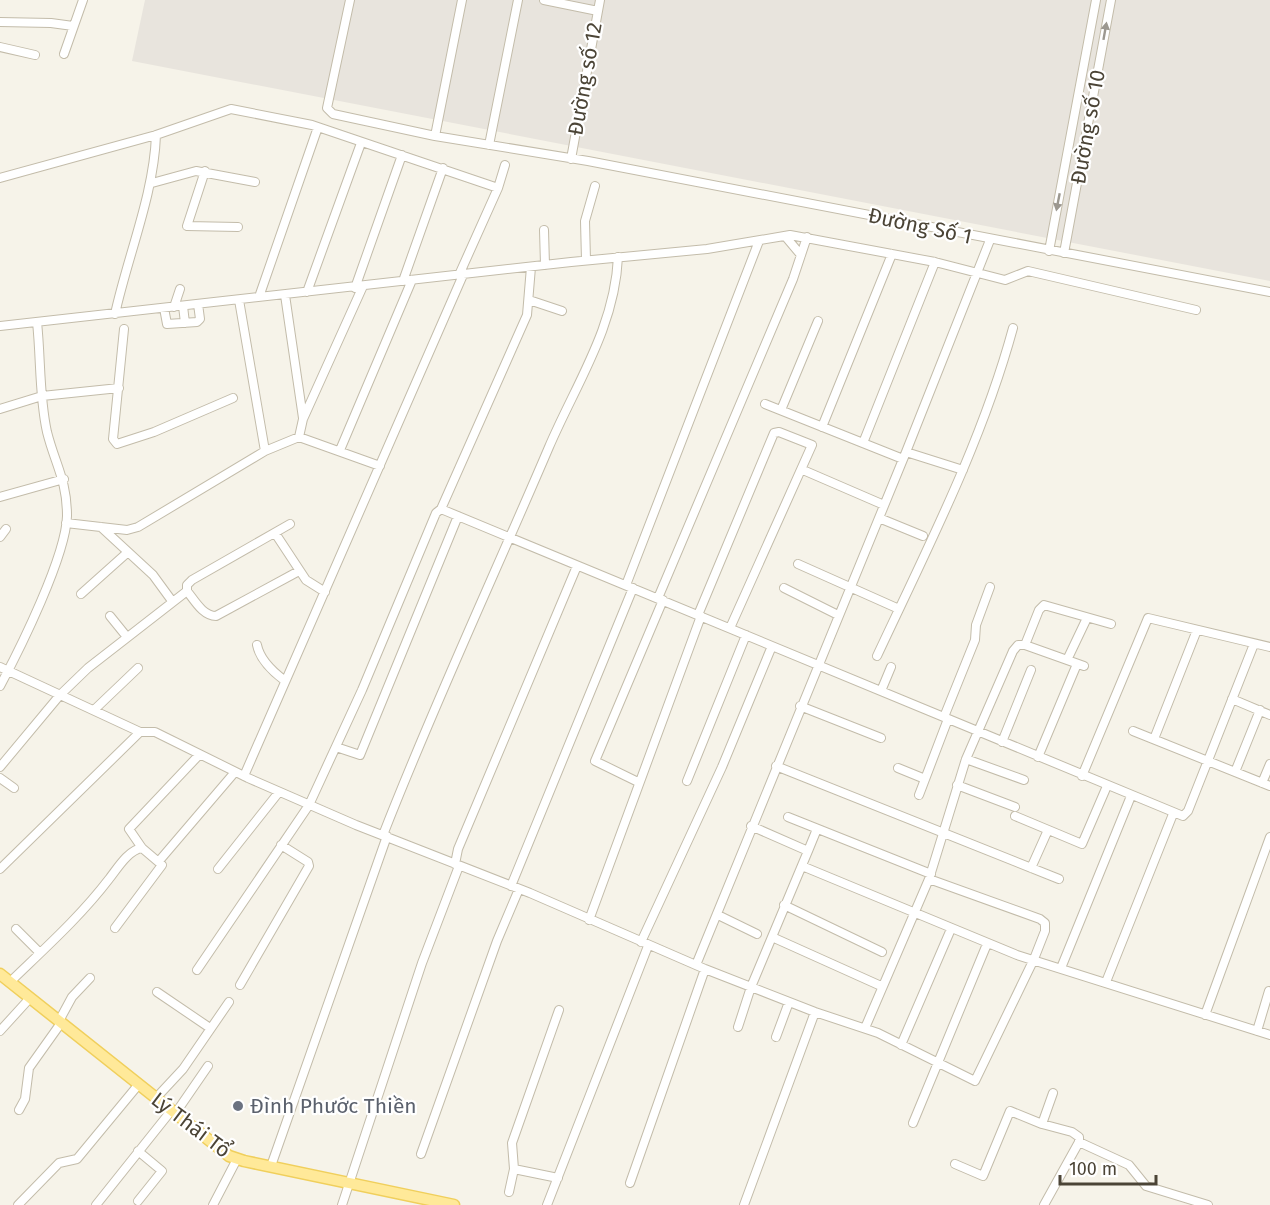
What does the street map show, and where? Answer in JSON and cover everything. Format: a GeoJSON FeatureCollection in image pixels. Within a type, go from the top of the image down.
{"type":"FeatureCollection","features":[{"type":"Feature","properties":{"kind":"main road","name":"Lý Thái Tổ"},"geometry":{"type":"LineString","coordinates":[[0,974],[212,1145],[237,1159],[454,1205]]}},
{"type":"Feature","properties":{"kind":"street"},"geometry":{"type":"LineString","coordinates":[[64,54],[82,0]]}},
{"type":"Feature","properties":{"kind":"street","name":"Đường Số 1"},"geometry":{"type":"LineString","coordinates":[[350,0],[327,108],[329,112],[435,136],[571,159],[1270,292]]}},
{"type":"Feature","properties":{"kind":"street"},"geometry":{"type":"LineString","coordinates":[[435,136],[462,0]]}},
{"type":"Feature","properties":{"kind":"street"},"geometry":{"type":"LineString","coordinates":[[489,145],[518,0]]}},
{"type":"Feature","properties":{"kind":"street"},"geometry":{"type":"LineString","coordinates":[[544,0],[597,11]]}},
{"type":"Feature","properties":{"kind":"street","name":"Đường số 12"},"geometry":{"type":"LineString","coordinates":[[571,159],[600,0]]}},
{"type":"Feature","properties":{"kind":"street","name":"Đường số 10"},"geometry":{"type":"LineString","coordinates":[[1049,251],[1096,0]]}},
{"type":"Feature","properties":{"kind":"street","name":"Đường số 10"},"geometry":{"type":"LineString","coordinates":[[1064,253],[1111,0]]}},
{"type":"Feature","properties":{"kind":"street"},"geometry":{"type":"LineString","coordinates":[[0,22],[43,22],[74,26]]}},
{"type":"Feature","properties":{"kind":"street"},"geometry":{"type":"LineString","coordinates":[[0,47],[35,55]]}},
{"type":"Feature","properties":{"kind":"street"},"geometry":{"type":"LineString","coordinates":[[0,178],[156,135],[231,109],[318,127],[498,188]]}},
{"type":"Feature","properties":{"kind":"street"},"geometry":{"type":"LineString","coordinates":[[259,297],[318,127]]}},
{"type":"Feature","properties":{"kind":"street"},"geometry":{"type":"LineString","coordinates":[[115,314],[133,239],[152,183],[156,135]]}},
{"type":"Feature","properties":{"kind":"street"},"geometry":{"type":"LineString","coordinates":[[307,292],[361,143]]}},
{"type":"Feature","properties":{"kind":"street"},"geometry":{"type":"LineString","coordinates":[[299,437],[303,419],[359,287],[402,155]]}},
{"type":"Feature","properties":{"kind":"street"},"geometry":{"type":"LineString","coordinates":[[244,776],[284,680],[380,466],[498,188],[504,165]]}},
{"type":"Feature","properties":{"kind":"street"},"geometry":{"type":"LineString","coordinates":[[403,280],[443,168]]}},
{"type":"Feature","properties":{"kind":"street"},"geometry":{"type":"LineString","coordinates":[[152,183],[196,171],[255,182]]}},
{"type":"Feature","properties":{"kind":"street"},"geometry":{"type":"LineString","coordinates":[[205,171],[187,226],[238,227]]}},
{"type":"Feature","properties":{"kind":"street"},"geometry":{"type":"LineString","coordinates":[[586,260],[585,221],[595,186]]}},
{"type":"Feature","properties":{"kind":"street"},"geometry":{"type":"LineString","coordinates":[[544,230],[545,265]]}},
{"type":"Feature","properties":{"kind":"street"},"geometry":{"type":"LineString","coordinates":[[785,236],[801,255]]}},
{"type":"Feature","properties":{"kind":"street"},"geometry":{"type":"LineString","coordinates":[[0,326],[586,260],[707,249],[785,236],[807,237],[935,262],[1005,280],[1028,271],[1196,310]]}},
{"type":"Feature","properties":{"kind":"street"},"geometry":{"type":"LineString","coordinates":[[638,782],[595,761],[807,237]]}},
{"type":"Feature","properties":{"kind":"street"},"geometry":{"type":"LineString","coordinates":[[696,965],[990,240]]}},
{"type":"Feature","properties":{"kind":"street"},"geometry":{"type":"LineString","coordinates":[[421,1154],[515,887],[759,241]]}},
{"type":"Feature","properties":{"kind":"street"},"geometry":{"type":"LineString","coordinates":[[822,426],[892,254]]}},
{"type":"Feature","properties":{"kind":"street"},"geometry":{"type":"LineString","coordinates":[[271,1166],[385,835],[559,425],[608,320],[615,290],[618,257]]}},
{"type":"Feature","properties":{"kind":"street"},"geometry":{"type":"LineString","coordinates":[[863,443],[935,262]]}},
{"type":"Feature","properties":{"kind":"street"},"geometry":{"type":"LineString","coordinates":[[197,970],[309,804],[336,747],[436,513],[441,509],[527,315],[531,267]]}},
{"type":"Feature","properties":{"kind":"street"},"geometry":{"type":"LineString","coordinates":[[340,450],[412,280]]}},
{"type":"Feature","properties":{"kind":"street"},"geometry":{"type":"LineString","coordinates":[[174,307],[180,289]]}},
{"type":"Feature","properties":{"kind":"street"},"geometry":{"type":"LineString","coordinates":[[285,295],[303,419]]}},
{"type":"Feature","properties":{"kind":"street"},"geometry":{"type":"LineString","coordinates":[[239,300],[265,451]]}},
{"type":"Feature","properties":{"kind":"street"},"geometry":{"type":"LineString","coordinates":[[529,300],[562,311]]}},
{"type":"Feature","properties":{"kind":"street"},"geometry":{"type":"LineString","coordinates":[[164,308],[167,324],[184,323],[199,321],[198,304]]}},
{"type":"Feature","properties":{"kind":"street"},"geometry":{"type":"LineString","coordinates":[[183,306],[184,323]]}},
{"type":"Feature","properties":{"kind":"street"},"geometry":{"type":"LineString","coordinates":[[781,410],[818,321]]}},
{"type":"Feature","properties":{"kind":"street"},"geometry":{"type":"LineString","coordinates":[[0,686],[48,582],[66,523],[64,478],[47,431],[42,396],[38,322]]}},
{"type":"Feature","properties":{"kind":"street"},"geometry":{"type":"LineString","coordinates":[[877,656],[963,470],[1000,374],[1013,328]]}},
{"type":"Feature","properties":{"kind":"street"},"geometry":{"type":"LineString","coordinates":[[124,329],[113,439],[117,444],[154,432],[233,398]]}},
{"type":"Feature","properties":{"kind":"street"},"geometry":{"type":"LineString","coordinates":[[0,409],[42,396],[119,388]]}},
{"type":"Feature","properties":{"kind":"street"},"geometry":{"type":"LineString","coordinates":[[765,404],[863,443],[904,456],[963,470]]}},
{"type":"Feature","properties":{"kind":"street"},"geometry":{"type":"LineString","coordinates":[[589,920],[700,615],[775,432],[812,445],[730,628]]}},
{"type":"Feature","properties":{"kind":"street"},"geometry":{"type":"LineString","coordinates":[[66,523],[127,530],[138,527],[265,451],[299,437],[380,466]]}},
{"type":"Feature","properties":{"kind":"street"},"geometry":{"type":"LineString","coordinates":[[802,470],[884,505]]}},
{"type":"Feature","properties":{"kind":"street"},"geometry":{"type":"LineString","coordinates":[[0,497],[64,478]]}},
{"type":"Feature","properties":{"kind":"street"},"geometry":{"type":"LineString","coordinates":[[441,509],[1173,814],[1183,816],[1186,814],[1208,761],[1254,644]]}},
{"type":"Feature","properties":{"kind":"street"},"geometry":{"type":"LineString","coordinates":[[336,747],[360,755],[458,516]]}},
{"type":"Feature","properties":{"kind":"street"},"geometry":{"type":"LineString","coordinates":[[879,518],[923,536]]}},
{"type":"Feature","properties":{"kind":"street"},"geometry":{"type":"LineString","coordinates":[[290,524],[192,580],[187,585],[187,591],[204,613],[216,616],[299,571]]}},
{"type":"Feature","properties":{"kind":"street"},"geometry":{"type":"LineString","coordinates":[[101,527],[153,575],[172,601]]}},
{"type":"Feature","properties":{"kind":"street"},"geometry":{"type":"LineString","coordinates":[[0,537],[6,529]]}},
{"type":"Feature","properties":{"kind":"street"},"geometry":{"type":"LineString","coordinates":[[275,533],[306,580],[325,592]]}},
{"type":"Feature","properties":{"kind":"street"},"geometry":{"type":"LineString","coordinates":[[81,594],[128,552]]}},
{"type":"Feature","properties":{"kind":"street"},"geometry":{"type":"LineString","coordinates":[[798,564],[899,609]]}},
{"type":"Feature","properties":{"kind":"street"},"geometry":{"type":"LineString","coordinates":[[342,1205],[457,865],[458,849],[577,566]]}},
{"type":"Feature","properties":{"kind":"street"},"geometry":{"type":"LineString","coordinates":[[919,795],[975,640],[976,625],[990,586]]}},
{"type":"Feature","properties":{"kind":"street"},"geometry":{"type":"LineString","coordinates":[[784,588],[838,615]]}},
{"type":"Feature","properties":{"kind":"street"},"geometry":{"type":"LineString","coordinates":[[0,767],[60,695],[88,668],[187,591]]}},
{"type":"Feature","properties":{"kind":"street"},"geometry":{"type":"LineString","coordinates":[[1025,645],[1041,606],[1111,624]]}},
{"type":"Feature","properties":{"kind":"street"},"geometry":{"type":"LineString","coordinates":[[110,616],[127,637]]}},
{"type":"Feature","properties":{"kind":"street"},"geometry":{"type":"LineString","coordinates":[[1067,660],[1087,618]]}},
{"type":"Feature","properties":{"kind":"street"},"geometry":{"type":"LineString","coordinates":[[1082,776],[1148,618],[1270,647]]}},
{"type":"Feature","properties":{"kind":"street"},"geometry":{"type":"LineString","coordinates":[[1154,739],[1197,630]]}},
{"type":"Feature","properties":{"kind":"street"},"geometry":{"type":"LineString","coordinates":[[687,781],[746,635]]}},
{"type":"Feature","properties":{"kind":"street"},"geometry":{"type":"LineString","coordinates":[[256,645],[258,653],[269,668],[284,680]]}},
{"type":"Feature","properties":{"kind":"street"},"geometry":{"type":"LineString","coordinates":[[865,1028],[881,986],[930,876],[966,759],[1013,651],[1018,645],[1025,645],[1081,665],[1038,757]]}},
{"type":"Feature","properties":{"kind":"street"},"geometry":{"type":"LineString","coordinates":[[547,1205],[645,944],[772,646]]}},
{"type":"Feature","properties":{"kind":"street"},"geometry":{"type":"LineString","coordinates":[[0,667],[140,732],[155,732],[279,792],[515,887],[705,969],[815,1012],[865,1028],[975,1081],[1034,959],[1045,931],[1045,923],[1040,919],[930,876],[871,848],[788,817]]}},
{"type":"Feature","properties":{"kind":"street"},"geometry":{"type":"LineString","coordinates":[[881,691],[891,667]]}},
{"type":"Feature","properties":{"kind":"street"},"geometry":{"type":"LineString","coordinates":[[94,710],[138,668]]}},
{"type":"Feature","properties":{"kind":"street"},"geometry":{"type":"LineString","coordinates":[[1002,742],[1031,670]]}},
{"type":"Feature","properties":{"kind":"street"},"geometry":{"type":"LineString","coordinates":[[1232,699],[1270,714]]}},
{"type":"Feature","properties":{"kind":"street"},"geometry":{"type":"LineString","coordinates":[[800,706],[881,738]]}},
{"type":"Feature","properties":{"kind":"street"},"geometry":{"type":"LineString","coordinates":[[1235,772],[1260,710]]}},
{"type":"Feature","properties":{"kind":"street"},"geometry":{"type":"LineString","coordinates":[[1133,731],[1266,785],[1270,764]]}},
{"type":"Feature","properties":{"kind":"street"},"geometry":{"type":"LineString","coordinates":[[0,870],[140,732]]}},
{"type":"Feature","properties":{"kind":"street"},"geometry":{"type":"LineString","coordinates":[[115,928],[162,865],[142,848],[130,832],[132,824],[199,755]]}},
{"type":"Feature","properties":{"kind":"street"},"geometry":{"type":"LineString","coordinates":[[966,759],[1024,780]]}},
{"type":"Feature","properties":{"kind":"street"},"geometry":{"type":"LineString","coordinates":[[776,766],[1059,879]]}},
{"type":"Feature","properties":{"kind":"street"},"geometry":{"type":"LineString","coordinates":[[898,768],[925,779]]}},
{"type":"Feature","properties":{"kind":"street"},"geometry":{"type":"LineString","coordinates":[[159,861],[235,772]]}},
{"type":"Feature","properties":{"kind":"street"},"geometry":{"type":"LineString","coordinates":[[0,778],[14,788]]}},
{"type":"Feature","properties":{"kind":"street"},"geometry":{"type":"LineString","coordinates":[[957,785],[1015,807]]}},
{"type":"Feature","properties":{"kind":"street"},"geometry":{"type":"LineString","coordinates":[[1015,816],[1082,844],[1107,786]]}},
{"type":"Feature","properties":{"kind":"street"},"geometry":{"type":"LineString","coordinates":[[218,869],[279,792]]}},
{"type":"Feature","properties":{"kind":"street"},"geometry":{"type":"LineString","coordinates":[[1061,968],[1131,796]]}},
{"type":"Feature","properties":{"kind":"street"},"geometry":{"type":"LineString","coordinates":[[1106,982],[1173,814]]}},
{"type":"Feature","properties":{"kind":"street"},"geometry":{"type":"LineString","coordinates":[[751,826],[808,851]]}},
{"type":"Feature","properties":{"kind":"street"},"geometry":{"type":"LineString","coordinates":[[738,1027],[751,987],[817,829]]}},
{"type":"Feature","properties":{"kind":"street"},"geometry":{"type":"LineString","coordinates":[[1032,868],[1048,830]]}},
{"type":"Feature","properties":{"kind":"street"},"geometry":{"type":"LineString","coordinates":[[1205,1015],[1270,837]]}},
{"type":"Feature","properties":{"kind":"street"},"geometry":{"type":"LineString","coordinates":[[240,985],[309,866],[300,855],[281,845]]}},
{"type":"Feature","properties":{"kind":"street"},"geometry":{"type":"LineString","coordinates":[[10,982],[95,897],[125,859],[137,849],[142,848]]}},
{"type":"Feature","properties":{"kind":"street"},"geometry":{"type":"LineString","coordinates":[[802,866],[987,944],[1270,1035]]}},
{"type":"Feature","properties":{"kind":"street"},"geometry":{"type":"LineString","coordinates":[[784,905],[882,951]]}},
{"type":"Feature","properties":{"kind":"street"},"geometry":{"type":"LineString","coordinates":[[718,915],[757,934]]}},
{"type":"Feature","properties":{"kind":"street"},"geometry":{"type":"LineString","coordinates":[[15,929],[40,953]]}},
{"type":"Feature","properties":{"kind":"street"},"geometry":{"type":"LineString","coordinates":[[901,1046],[951,929]]}},
{"type":"Feature","properties":{"kind":"street"},"geometry":{"type":"LineString","coordinates":[[772,937],[881,986]]}},
{"type":"Feature","properties":{"kind":"street"},"geometry":{"type":"LineString","coordinates":[[913,1123],[987,944]]}},
{"type":"Feature","properties":{"kind":"street"},"geometry":{"type":"LineString","coordinates":[[630,1183],[705,969]]}},
{"type":"Feature","properties":{"kind":"street"},"geometry":{"type":"LineString","coordinates":[[19,1110],[25,1099],[30,1068],[60,1022],[72,997],[90,978]]}},
{"type":"Feature","properties":{"kind":"street"},"geometry":{"type":"LineString","coordinates":[[1257,1031],[1269,991]]}},
{"type":"Feature","properties":{"kind":"street"},"geometry":{"type":"LineString","coordinates":[[157,992],[210,1028]]}},
{"type":"Feature","properties":{"kind":"street"},"geometry":{"type":"LineString","coordinates":[[0,1031],[30,998]]}},
{"type":"Feature","properties":{"kind":"street"},"geometry":{"type":"LineString","coordinates":[[156,1098],[183,1069],[229,1002]]}},
{"type":"Feature","properties":{"kind":"street"},"geometry":{"type":"LineString","coordinates":[[776,1037],[789,1002]]}},
{"type":"Feature","properties":{"kind":"street"},"geometry":{"type":"LineString","coordinates":[[509,1192],[514,1169],[512,1143],[559,1010]]}},
{"type":"Feature","properties":{"kind":"street"},"geometry":{"type":"LineString","coordinates":[[744,1205],[815,1012]]}},
{"type":"Feature","properties":{"kind":"street"},"geometry":{"type":"LineString","coordinates":[[96,1205],[208,1066]]}},
{"type":"Feature","properties":{"kind":"street"},"geometry":{"type":"LineString","coordinates":[[18,1205],[59,1164],[77,1159],[139,1084]]}},
{"type":"Feature","properties":{"kind":"street"},"geometry":{"type":"LineString","coordinates":[[1042,1124],[1053,1093]]}},
{"type":"Feature","properties":{"kind":"street"},"geometry":{"type":"LineString","coordinates":[[955,1164],[983,1176],[1010,1111],[1042,1124],[1072,1132],[1078,1137],[1079,1142],[1044,1205]]}},
{"type":"Feature","properties":{"kind":"street"},"geometry":{"type":"LineString","coordinates":[[1079,1142],[1129,1165],[1146,1186],[1208,1205]]}},
{"type":"Feature","properties":{"kind":"street"},"geometry":{"type":"LineString","coordinates":[[138,1151],[162,1172],[138,1201]]}},
{"type":"Feature","properties":{"kind":"street"},"geometry":{"type":"LineString","coordinates":[[213,1205],[237,1159]]}},
{"type":"Feature","properties":{"kind":"street"},"geometry":{"type":"LineString","coordinates":[[514,1169],[558,1178]]}},
{"type":"Feature","properties":{"kind":"shaded area"},"geometry":{"type":"Polygon","coordinates":[[[145,0],[1270,0],[1270,281],[132,61],[145,0]]]}},
{"type":"Feature","properties":{"kind":"place","name":"Đình Phước Thiền"},"geometry":{"type":"Point","coordinates":[238,1106]}}]}
